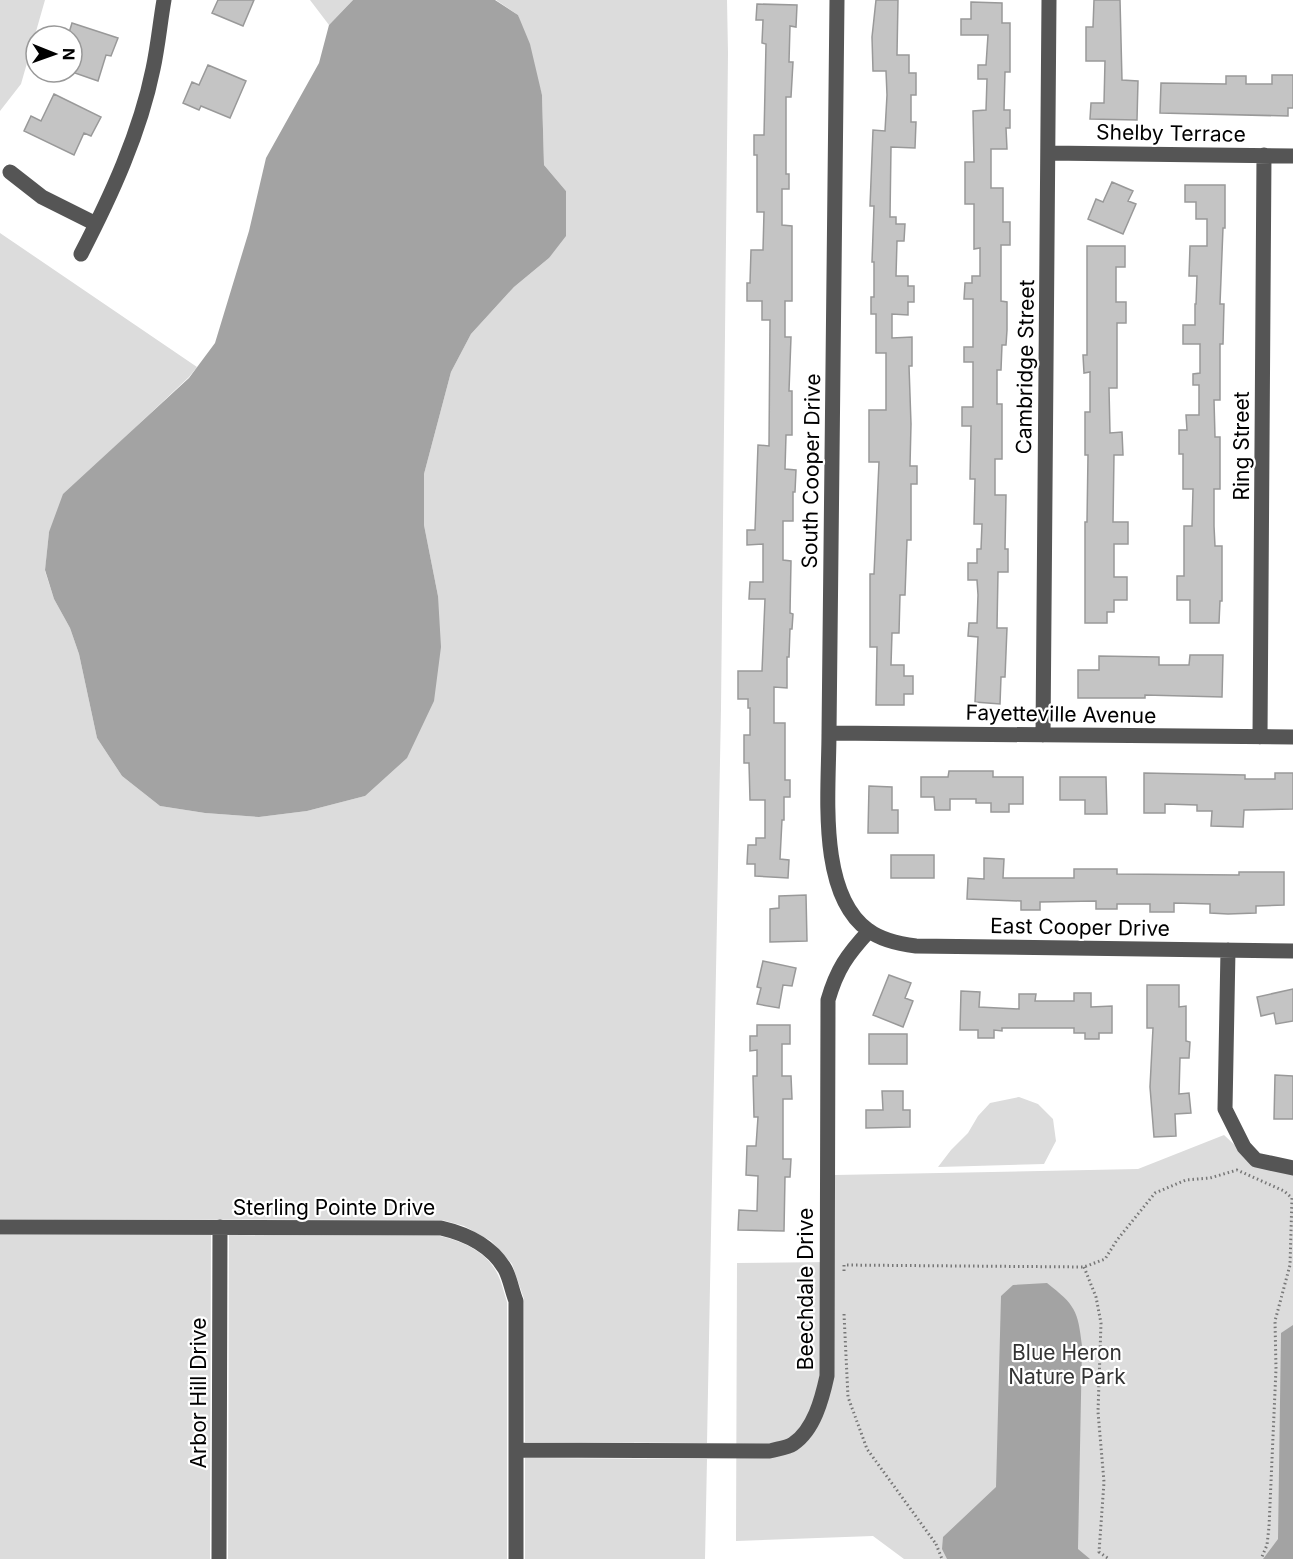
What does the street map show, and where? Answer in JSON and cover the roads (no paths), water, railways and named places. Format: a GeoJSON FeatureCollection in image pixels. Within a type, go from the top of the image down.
{"type":"FeatureCollection","features":[{"type":"Feature","properties":{"kind":"street"},"geometry":{"type":"LineString","coordinates":[[81,254],[133,139],[153,70],[164,0]]}},
{"type":"Feature","properties":{"kind":"street","name":"South Cooper Drive"},"geometry":{"type":"LineString","coordinates":[[837,0],[829,850],[837,886],[850,913],[869,931]]}},
{"type":"Feature","properties":{"kind":"street","name":"Cambridge Street"},"geometry":{"type":"LineString","coordinates":[[1043,735],[1049,0]]}},
{"type":"Feature","properties":{"kind":"street","name":"Shelby Terrace"},"geometry":{"type":"LineString","coordinates":[[1048,153],[1293,156]]}},
{"type":"Feature","properties":{"kind":"street","name":"Ring Street"},"geometry":{"type":"LineString","coordinates":[[1260,737],[1264,155]]}},
{"type":"Feature","properties":{"kind":"street"},"geometry":{"type":"LineString","coordinates":[[10,172],[42,197],[96,224]]}},
{"type":"Feature","properties":{"kind":"street","name":"Fayetteville Avenue"},"geometry":{"type":"LineString","coordinates":[[829,733],[1293,737]]}},
{"type":"Feature","properties":{"kind":"street","name":"East Cooper Drive"},"geometry":{"type":"LineString","coordinates":[[869,931],[896,943],[916,946],[1293,951]]}},
{"type":"Feature","properties":{"kind":"street","name":"Beechdale Drive"},"geometry":{"type":"LineString","coordinates":[[516,1450],[770,1451],[793,1444],[811,1425],[823,1395],[827,1376],[828,1000],[834,981],[847,955],[869,931]]}},
{"type":"Feature","properties":{"kind":"street"},"geometry":{"type":"LineString","coordinates":[[1228,950],[1225,1109],[1244,1147],[1256,1160],[1293,1168]]}},
{"type":"Feature","properties":{"kind":"street","name":"Sterling Pointe Drive"},"geometry":{"type":"LineString","coordinates":[[0,1227],[441,1228],[462,1233],[485,1246],[505,1269],[516,1301],[516,1559]]}},
{"type":"Feature","properties":{"kind":"street","name":"Arbor Hill Drive"},"geometry":{"type":"LineString","coordinates":[[219,1559],[220,1227]]}},
{"type":"Feature","properties":{"kind":"park label","name":"Blue Heron Nature Park"},"geometry":{"type":"Point","coordinates":[1067,1364]}}]}
